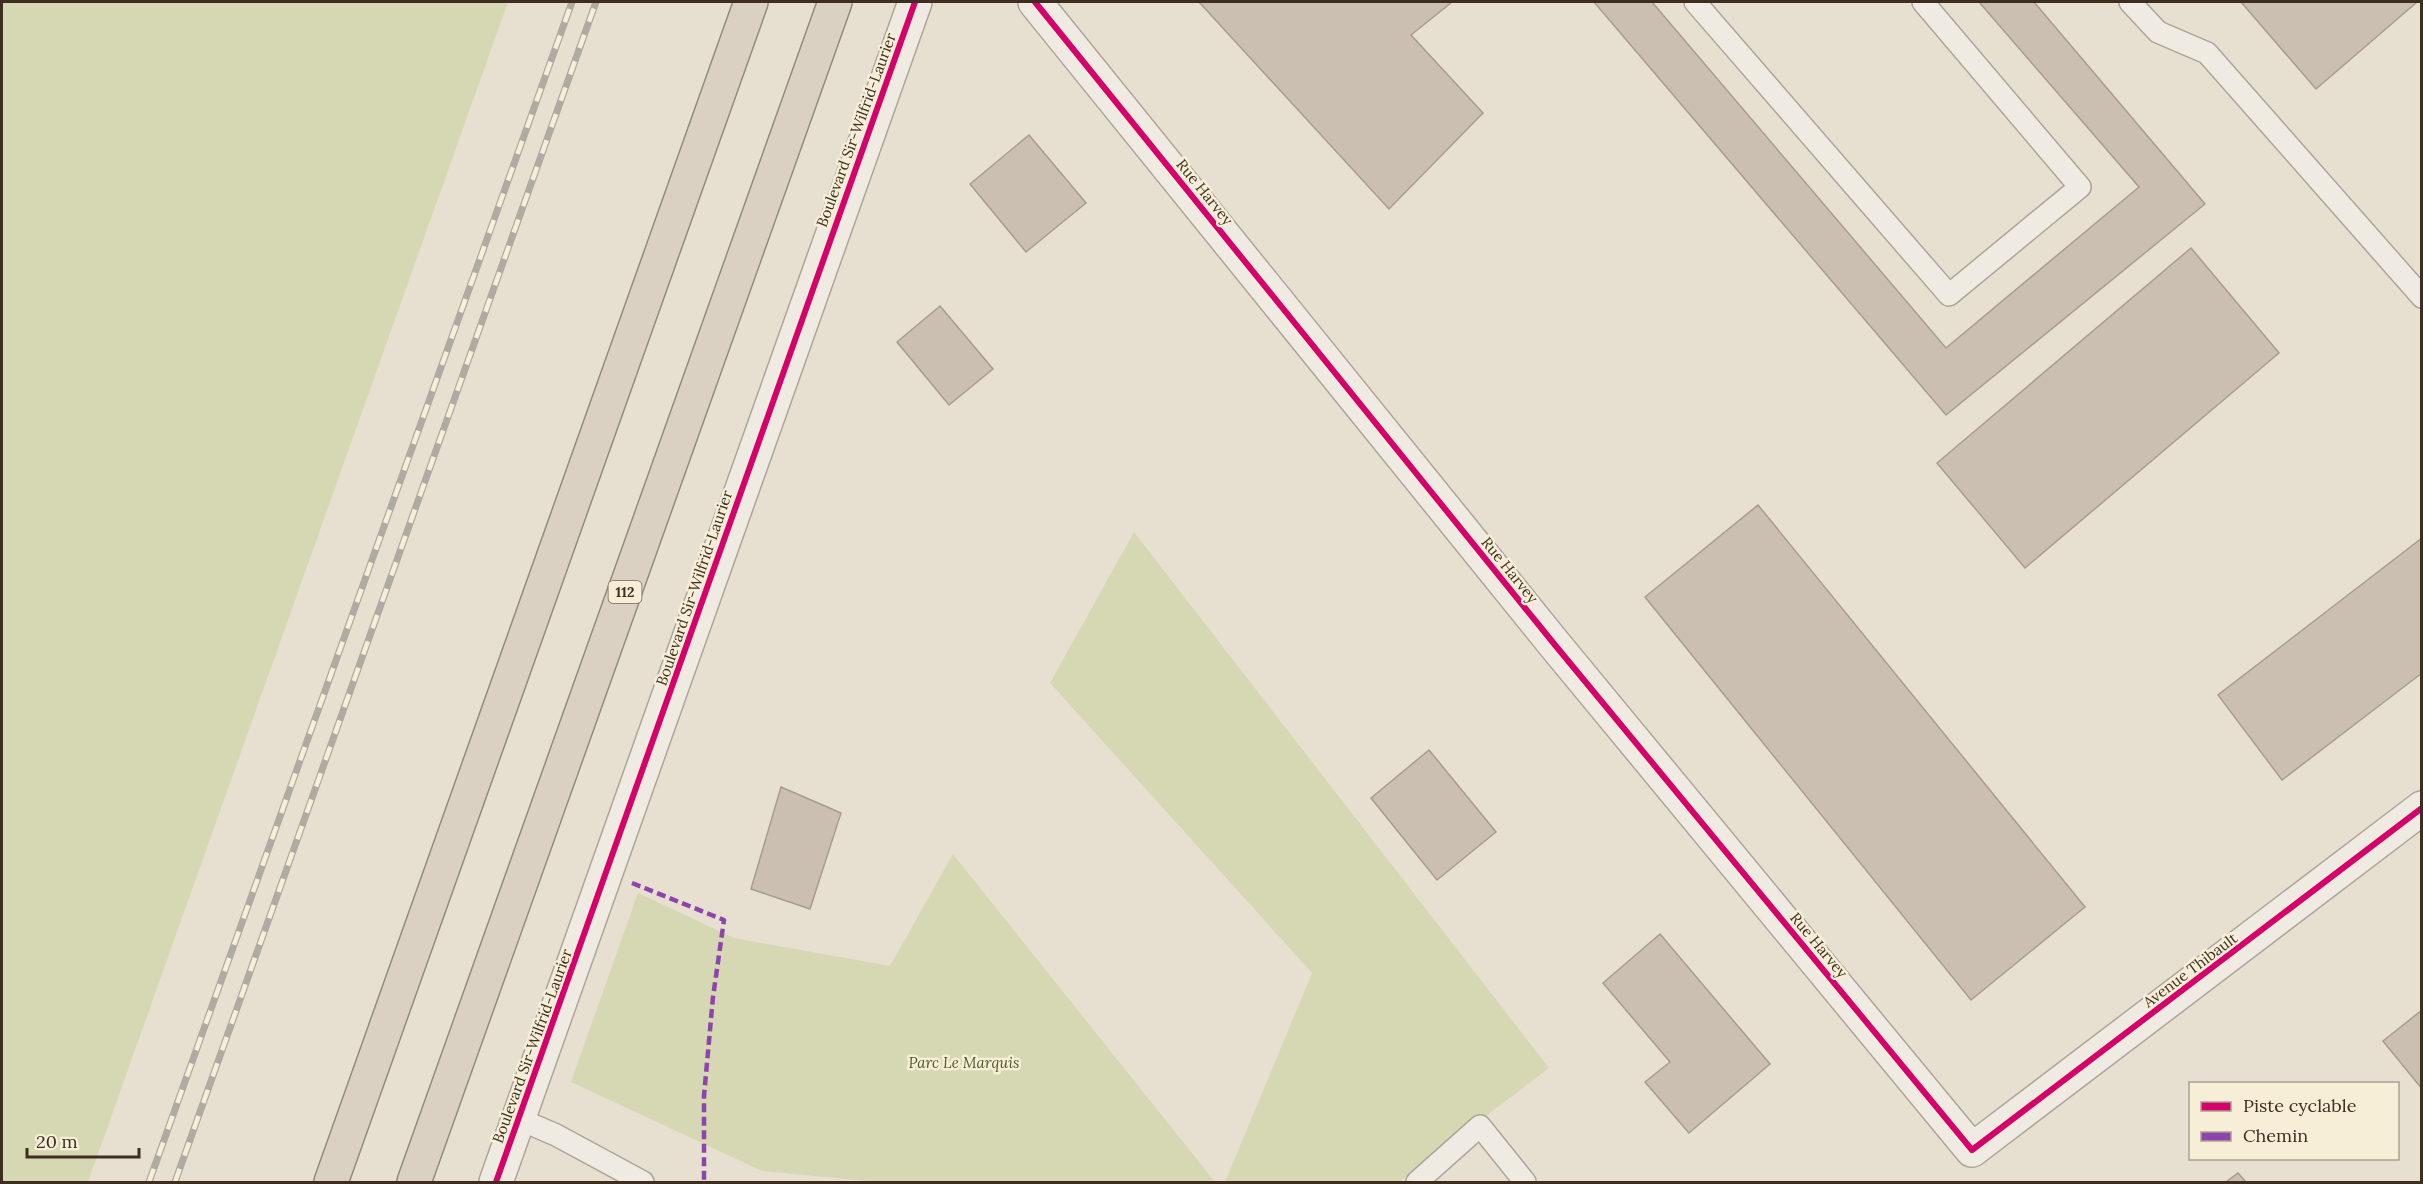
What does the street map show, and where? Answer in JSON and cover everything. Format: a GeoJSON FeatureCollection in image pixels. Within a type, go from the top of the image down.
{"type":"FeatureCollection","features":[{"type":"Feature","properties":{"kind":"highway"},"geometry":{"type":"LineString","coordinates":[[331,1182],[751,2]]}},
{"type":"Feature","properties":{"kind":"highway","name":"112"},"geometry":{"type":"LineString","coordinates":[[414,1182],[835,2]]}},
{"type":"Feature","properties":{"kind":"street","name":"Boulevard Sir-Wilfrid-Laurier"},"geometry":{"type":"LineString","coordinates":[[496,1182],[915,2]]}},
{"type":"Feature","properties":{"kind":"street","name":"Rue Harvey"},"geometry":{"type":"LineString","coordinates":[[1035,2],[1555,645],[1972,1150]]}},
{"type":"Feature","properties":{"kind":"street","name":"Avenue Thibault"},"geometry":{"type":"LineString","coordinates":[[1972,1150],[2421,808]]}},
{"type":"Feature","properties":{"kind":"lane"},"geometry":{"type":"LineString","coordinates":[[1695,2],[1949,295],[2080,187],[1923,2]]}},
{"type":"Feature","properties":{"kind":"lane"},"geometry":{"type":"LineString","coordinates":[[2130,2],[2158,32],[2207,53],[2421,297]]}},
{"type":"Feature","properties":{"kind":"lane"},"geometry":{"type":"LineString","coordinates":[[519,1119],[556,1135],[642,1182]]}},
{"type":"Feature","properties":{"kind":"lane"},"geometry":{"type":"LineString","coordinates":[[1417,1182],[1480,1126],[1525,1182]]}},
{"type":"Feature","properties":{"kind":"green space"},"geometry":{"type":"Polygon","coordinates":[[[2,2],[508,2],[88,1182],[2,1182],[2,2]]]}},
{"type":"Feature","properties":{"kind":"green space"},"geometry":{"type":"Polygon","coordinates":[[[1134,532],[1549,1068],[1399,1182],[1225,1182],[1312,973],[1050,683],[1134,532]]]}},
{"type":"Feature","properties":{"kind":"green space","name":"Parc Le Marquis"},"geometry":{"type":"Polygon","coordinates":[[[953,854],[1215,1182],[878,1182],[762,1171],[571,1082],[638,893],[734,938],[890,966],[953,854]]]}},
{"type":"Feature","properties":{"kind":"building"},"geometry":{"type":"Polygon","coordinates":[[[1199,2],[1452,2],[1411,35],[1483,113],[1389,209],[1199,2]]]}},
{"type":"Feature","properties":{"kind":"building"},"geometry":{"type":"Polygon","coordinates":[[[1594,2],[1652,2],[1946,348],[2139,187],[1979,2],[2034,2],[2205,204],[1946,415],[1594,2]]]}},
{"type":"Feature","properties":{"kind":"building"},"geometry":{"type":"Polygon","coordinates":[[[2241,2],[2417,2],[2316,89],[2241,2]]]}},
{"type":"Feature","properties":{"kind":"building"},"geometry":{"type":"Polygon","coordinates":[[[1029,135],[1086,203],[1026,252],[970,184],[1029,135]]]}},
{"type":"Feature","properties":{"kind":"building"},"geometry":{"type":"Polygon","coordinates":[[[2191,248],[2279,353],[2025,568],[1937,463],[2191,248]]]}},
{"type":"Feature","properties":{"kind":"building"},"geometry":{"type":"Polygon","coordinates":[[[940,306],[993,369],[949,405],[897,342],[940,306]]]}},
{"type":"Feature","properties":{"kind":"building"},"geometry":{"type":"Polygon","coordinates":[[[1758,505],[2085,907],[1971,1000],[1645,597],[1758,505]]]}},
{"type":"Feature","properties":{"kind":"building"},"geometry":{"type":"Polygon","coordinates":[[[2422,538],[2422,673],[2282,780],[2218,695],[2422,538]]]}},
{"type":"Feature","properties":{"kind":"building"},"geometry":{"type":"Polygon","coordinates":[[[1429,750],[1496,832],[1437,880],[1371,798],[1429,750]]]}},
{"type":"Feature","properties":{"kind":"building"},"geometry":{"type":"Polygon","coordinates":[[[781,787],[841,813],[810,909],[751,889],[781,787]]]}},
{"type":"Feature","properties":{"kind":"building"},"geometry":{"type":"Polygon","coordinates":[[[1660,934],[1770,1064],[1689,1133],[1645,1082],[1670,1062],[1603,983],[1660,934]]]}},
{"type":"Feature","properties":{"kind":"building"},"geometry":{"type":"Polygon","coordinates":[[[2422,1010],[2422,1089],[2383,1041],[2422,1010]]]}},
{"type":"Feature","properties":{"kind":"building"},"geometry":{"type":"Polygon","coordinates":[[[2238,1173],[2246,1182],[2226,1182],[2238,1173]]]}},
{"type":"Feature","properties":{"kind":"railway"},"geometry":{"type":"LineString","coordinates":[[149,1182],[572,2]]}},
{"type":"Feature","properties":{"kind":"railway"},"geometry":{"type":"LineString","coordinates":[[175,1182],[596,2]]}},
{"type":"Feature","properties":{"kind":"marked path"},"geometry":{"type":"LineString","coordinates":[[632,883],[724,920],[713,997],[704,1096],[704,1182]]}},
{"type":"Feature","properties":{"kind":"cycle path"},"geometry":{"type":"LineString","coordinates":[[496,1182],[915,2]]}},
{"type":"Feature","properties":{"kind":"cycle path"},"geometry":{"type":"LineString","coordinates":[[1035,2],[1555,645],[1972,1150],[2422,808]]}}]}
